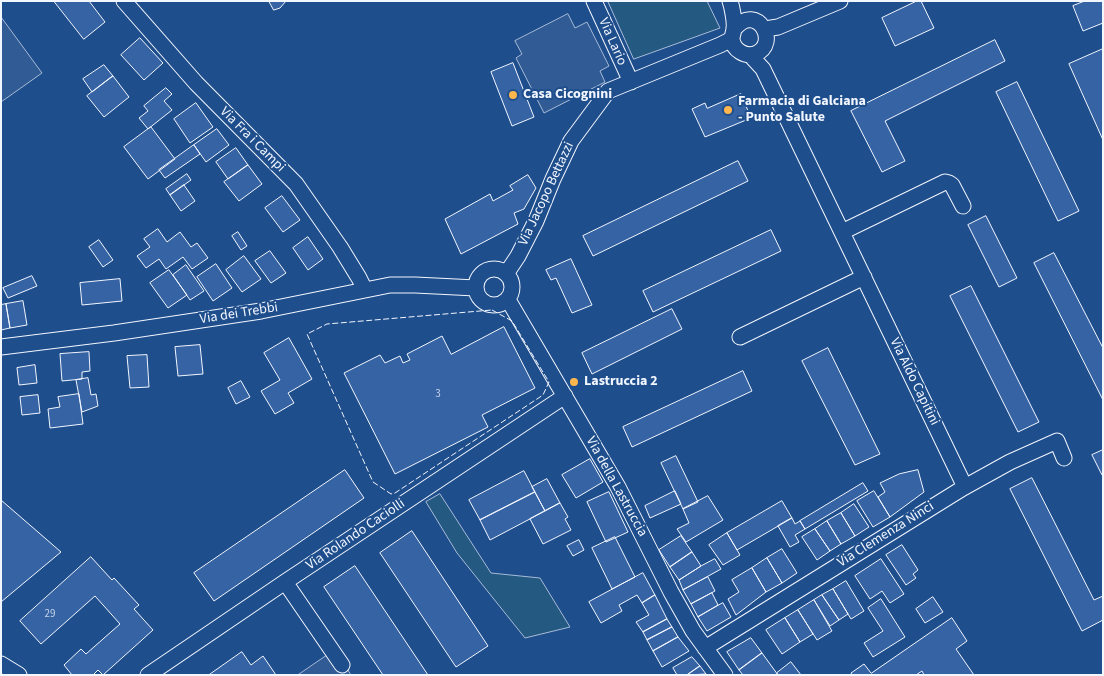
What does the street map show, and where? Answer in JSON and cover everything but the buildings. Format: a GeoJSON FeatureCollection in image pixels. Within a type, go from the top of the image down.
{"type":"FeatureCollection","features":[{"type":"Feature","properties":{"kind":"street","name":"Via Fra i Campi"},"geometry":{"type":"LineString","coordinates":[[124,1],[196,83],[296,184],[340,247],[365,290]]}},
{"type":"Feature","properties":{"kind":"street","name":"Via Lario"},"geometry":{"type":"LineString","coordinates":[[594,1],[630,82]]}},
{"type":"Feature","properties":{"kind":"street"},"geometry":{"type":"LineString","coordinates":[[731,4],[730,40],[742,53],[750,55],[760,51],[768,35],[840,1]]}},
{"type":"Feature","properties":{"kind":"street"},"geometry":{"type":"LineString","coordinates":[[731,4],[749,20],[758,22],[768,35]]}},
{"type":"Feature","properties":{"kind":"street","name":"Via Jacopo Bettazzi"},"geometry":{"type":"LineString","coordinates":[[506,274],[518,256],[536,221],[571,141],[608,91],[730,40],[743,21],[749,20]]}},
{"type":"Feature","properties":{"kind":"street","name":"Via Aldo Capitini"},"geometry":{"type":"LineString","coordinates":[[763,69],[768,35]]}},
{"type":"Feature","properties":{"kind":"street","name":"Via Aldo Capitini"},"geometry":{"type":"LineString","coordinates":[[750,55],[763,69],[966,487]]}},
{"type":"Feature","properties":{"kind":"street"},"geometry":{"type":"LineString","coordinates":[[842,232],[945,182],[952,185],[963,206]]}},
{"type":"Feature","properties":{"kind":"street"},"geometry":{"type":"LineString","coordinates":[[500,270],[506,274],[512,288],[508,298],[503,303],[489,304],[478,295],[477,281],[486,271],[500,270]]}},
{"type":"Feature","properties":{"kind":"street"},"geometry":{"type":"LineString","coordinates":[[740,337],[864,277]]}},
{"type":"Feature","properties":{"kind":"street","name":"Via dei Trebbi"},"geometry":{"type":"LineString","coordinates":[[1,347],[114,333],[261,311],[390,285],[476,288]]}},
{"type":"Feature","properties":{"kind":"street","name":"Via della Lastruccia"},"geometry":{"type":"LineString","coordinates":[[508,298],[618,488],[693,631],[725,675]]}},
{"type":"Feature","properties":{"kind":"street","name":"Via Rolando Caciolli"},"geometry":{"type":"LineString","coordinates":[[148,675],[565,396]]}},
{"type":"Feature","properties":{"kind":"street","name":"Via Clemenza Ninci"},"geometry":{"type":"LineString","coordinates":[[705,648],[939,502],[1010,462],[1057,440],[1064,458]]}},
{"type":"Feature","properties":{"kind":"street"},"geometry":{"type":"LineString","coordinates":[[285,582],[342,665]]}},
{"type":"Feature","properties":{"kind":"street"},"geometry":{"type":"LineString","coordinates":[[1,664],[19,675]]}},
{"type":"Feature","properties":{"kind":"shaded area"},"geometry":{"type":"Polygon","coordinates":[[[608,1],[707,1],[720,28],[634,59],[608,1]]]}},
{"type":"Feature","properties":{"kind":"shaded area"},"geometry":{"type":"Polygon","coordinates":[[[568,14],[575,28],[587,22],[609,66],[600,71],[605,82],[544,113],[516,58],[522,54],[515,41],[568,14]]]}},
{"type":"Feature","properties":{"kind":"shaded area"},"geometry":{"type":"Polygon","coordinates":[[[1,17],[42,73],[1,102],[1,17]]]}},
{"type":"Feature","properties":{"kind":"shaded area"},"geometry":{"type":"Polygon","coordinates":[[[440,494],[491,573],[540,578],[570,627],[525,638],[457,553],[426,502],[440,494]]]}},
{"type":"Feature","properties":{"kind":"shaded area"},"geometry":{"type":"Polygon","coordinates":[[[335,650],[351,675],[298,675],[335,650]]]}},
{"type":"Feature","properties":{"kind":"fence"},"geometry":{"type":"LineString","coordinates":[[492,310],[512,321],[549,382],[543,395],[391,494],[373,482],[307,334],[327,324],[492,310]]}},
{"type":"Feature","properties":{"kind":"place","name":"Casa Cicognini"},"geometry":{"type":"Point","coordinates":[513,95]}},
{"type":"Feature","properties":{"kind":"place","name":"Farmacia di Galciana - Punto Salute"},"geometry":{"type":"Point","coordinates":[728,110]}},
{"type":"Feature","properties":{"kind":"place","name":"Lastruccia 2"},"geometry":{"type":"Point","coordinates":[574,382]}}]}
